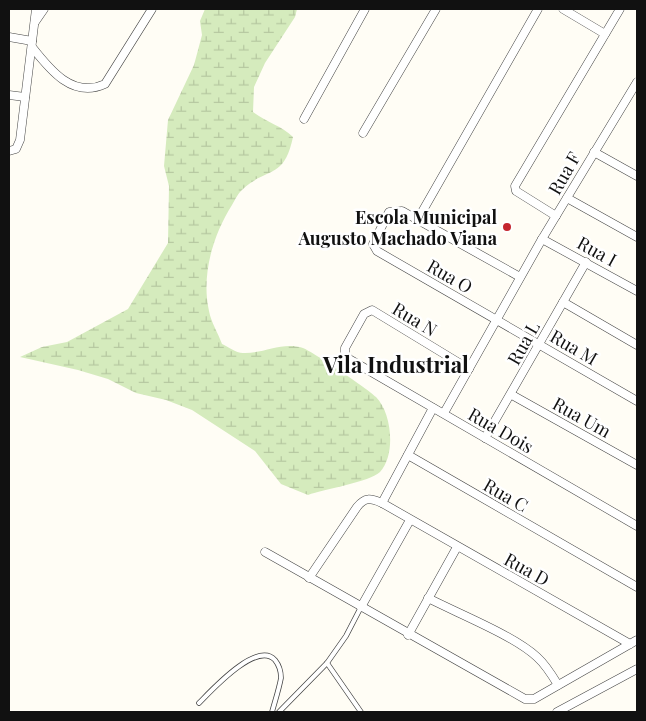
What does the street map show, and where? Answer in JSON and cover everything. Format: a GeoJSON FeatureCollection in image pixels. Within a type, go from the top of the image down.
{"type":"FeatureCollection","features":[{"type":"Feature","properties":{"kind":"street"},"geometry":{"type":"LineString","coordinates":[[9,151],[16,149],[19,144],[36,9]]}},
{"type":"Feature","properties":{"kind":"street"},"geometry":{"type":"LineString","coordinates":[[34,23],[44,9]]}},
{"type":"Feature","properties":{"kind":"street"},"geometry":{"type":"LineString","coordinates":[[9,37],[32,44],[60,80],[84,88],[96,88],[105,84],[152,9]]}},
{"type":"Feature","properties":{"kind":"street"},"geometry":{"type":"LineString","coordinates":[[304,118],[365,9]]}},
{"type":"Feature","properties":{"kind":"street"},"geometry":{"type":"LineString","coordinates":[[363,133],[436,9]]}},
{"type":"Feature","properties":{"kind":"street"},"geometry":{"type":"LineString","coordinates":[[520,277],[418,219],[538,9]]}},
{"type":"Feature","properties":{"kind":"street"},"geometry":{"type":"LineString","coordinates":[[563,9],[605,34]]}},
{"type":"Feature","properties":{"kind":"street"},"geometry":{"type":"LineString","coordinates":[[556,216],[516,191],[515,186],[620,9]]}},
{"type":"Feature","properties":{"kind":"street","name":"Rua F"},"geometry":{"type":"LineString","coordinates":[[444,414],[542,239],[636,83]]}},
{"type":"Feature","properties":{"kind":"street"},"geometry":{"type":"LineString","coordinates":[[9,95],[25,97]]}},
{"type":"Feature","properties":{"kind":"street"},"geometry":{"type":"LineString","coordinates":[[594,152],[637,176]]}},
{"type":"Feature","properties":{"kind":"street"},"geometry":{"type":"LineString","coordinates":[[568,198],[637,237]]}},
{"type":"Feature","properties":{"kind":"street","name":"Rua O"},"geometry":{"type":"LineString","coordinates":[[418,219],[402,211],[389,212],[374,238],[374,248],[496,320]]}},
{"type":"Feature","properties":{"kind":"street","name":"Rua I"},"geometry":{"type":"LineString","coordinates":[[542,239],[637,291]]}},
{"type":"Feature","properties":{"kind":"street","name":"Rua L"},"geometry":{"type":"LineString","coordinates":[[485,438],[512,395],[586,262]]}},
{"type":"Feature","properties":{"kind":"street"},"geometry":{"type":"LineString","coordinates":[[563,302],[637,345]]}},
{"type":"Feature","properties":{"kind":"street","name":"Rua N"},"geometry":{"type":"LineString","coordinates":[[349,359],[345,354],[345,348],[364,314],[372,310],[469,369]]}},
{"type":"Feature","properties":{"kind":"street","name":"Rua M"},"geometry":{"type":"LineString","coordinates":[[496,320],[637,401]]}},
{"type":"Feature","properties":{"kind":"street","name":"Rua Dois"},"geometry":{"type":"LineString","coordinates":[[349,359],[637,526]]}},
{"type":"Feature","properties":{"kind":"street","name":"Rua Um"},"geometry":{"type":"LineString","coordinates":[[512,395],[637,465]]}},
{"type":"Feature","properties":{"kind":"street"},"geometry":{"type":"LineString","coordinates":[[309,578],[363,500],[370,498],[382,503],[433,408]]}},
{"type":"Feature","properties":{"kind":"street","name":"Rua C"},"geometry":{"type":"LineString","coordinates":[[408,455],[637,587]]}},
{"type":"Feature","properties":{"kind":"street","name":"Rua D"},"geometry":{"type":"LineString","coordinates":[[382,503],[457,547],[634,642]]}},
{"type":"Feature","properties":{"kind":"street"},"geometry":{"type":"LineString","coordinates":[[361,607],[410,520]]}},
{"type":"Feature","properties":{"kind":"street"},"geometry":{"type":"LineString","coordinates":[[408,635],[457,547]]}},
{"type":"Feature","properties":{"kind":"street"},"geometry":{"type":"LineString","coordinates":[[265,552],[520,698],[534,699],[634,642]]}},
{"type":"Feature","properties":{"kind":"street"},"geometry":{"type":"LineString","coordinates":[[428,598],[494,631],[530,652],[542,662],[558,685]]}},
{"type":"Feature","properties":{"kind":"street"},"geometry":{"type":"LineString","coordinates":[[557,712],[637,669]]}},
{"type":"Feature","properties":{"kind":"lane"},"geometry":{"type":"LineString","coordinates":[[279,712],[326,663],[346,636],[361,607]]}},
{"type":"Feature","properties":{"kind":"lane"},"geometry":{"type":"LineString","coordinates":[[199,703],[226,676],[244,663],[260,655],[266,655],[276,662],[281,678],[272,712]]}},
{"type":"Feature","properties":{"kind":"lane"},"geometry":{"type":"LineString","coordinates":[[326,663],[361,712]]}},
{"type":"Feature","properties":{"kind":"green space"},"geometry":{"type":"Polygon","coordinates":[[[205,9],[297,9],[295,17],[265,63],[254,87],[253,112],[293,137],[285,160],[280,166],[252,182],[241,191],[219,229],[210,256],[208,270],[207,297],[211,319],[222,344],[235,351],[250,353],[288,346],[303,348],[318,356],[376,397],[386,413],[389,423],[390,445],[385,465],[375,476],[367,479],[308,495],[281,484],[255,451],[192,410],[166,400],[136,393],[108,379],[20,357],[42,347],[67,342],[128,309],[168,243],[169,186],[164,166],[168,120],[194,65],[202,35],[200,21],[205,9]]]}},
{"type":"Feature","properties":{"kind":"place","name":"Escola Municipal Augusto Machado Viana"},"geometry":{"type":"Point","coordinates":[507,227]}},
{"type":"Feature","properties":{"kind":"district","name":"Vila Industrial"},"geometry":{"type":"Point","coordinates":[396,364]}}]}
